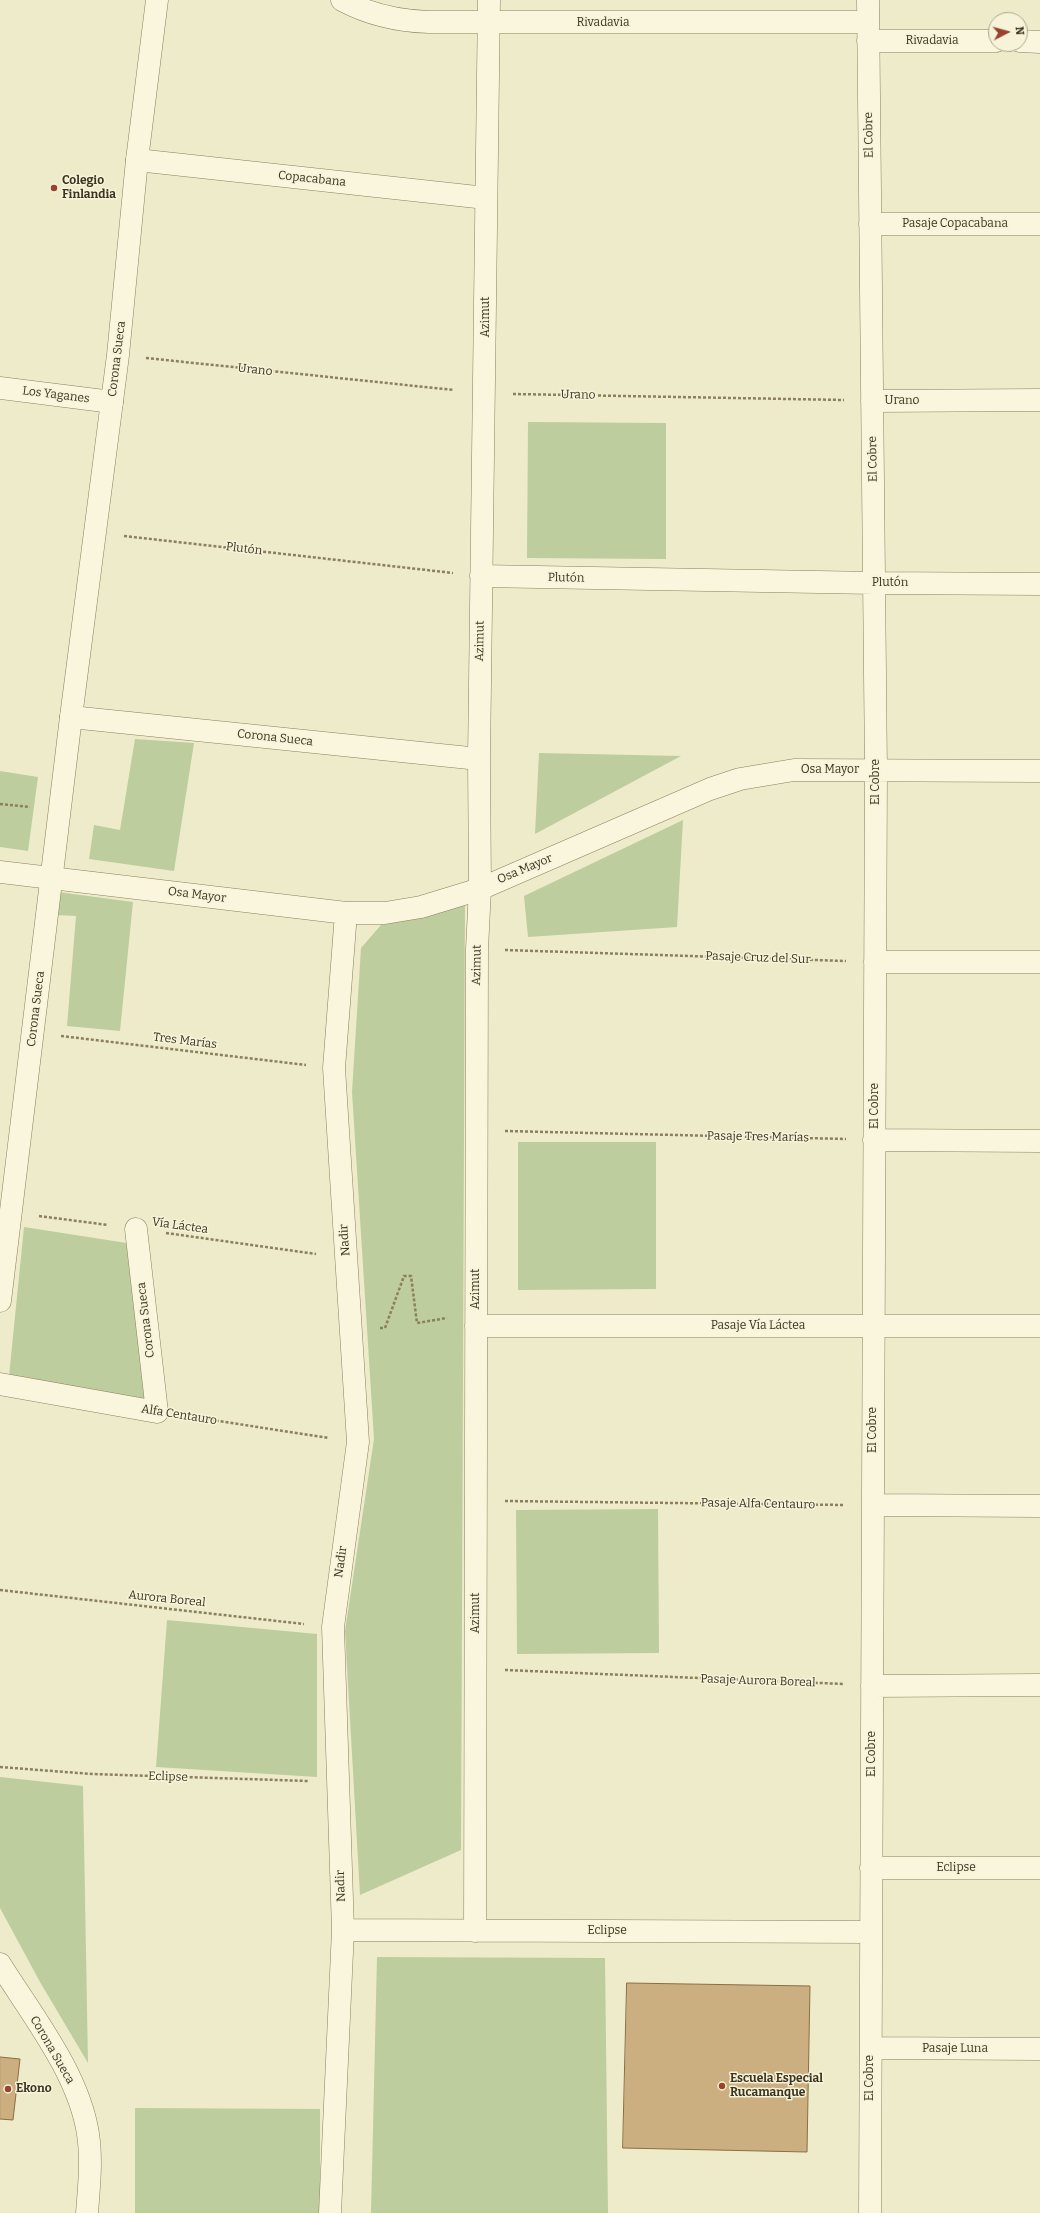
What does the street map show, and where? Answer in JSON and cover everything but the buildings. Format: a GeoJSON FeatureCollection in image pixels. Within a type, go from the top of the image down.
{"type":"FeatureCollection","features":[{"type":"Feature","properties":{"kind":"street","name":"Corona Sueca"},"geometry":{"type":"LineString","coordinates":[[0,1301],[71,717],[118,356],[137,160],[157,0]]}},
{"type":"Feature","properties":{"kind":"street","name":"Rivadavia"},"geometry":{"type":"LineString","coordinates":[[342,0],[378,16],[404,21],[868,32],[988,40]]}},
{"type":"Feature","properties":{"kind":"street","name":"Azimut"},"geometry":{"type":"LineString","coordinates":[[476,1930],[477,949],[480,889],[479,759],[489,0]]}},
{"type":"Feature","properties":{"kind":"street","name":"El Cobre"},"geometry":{"type":"LineString","coordinates":[[868,0],[876,770],[870,2213]]}},
{"type":"Feature","properties":{"kind":"street"},"geometry":{"type":"LineString","coordinates":[[1028,42],[1040,42]]}},
{"type":"Feature","properties":{"kind":"street","name":"Copacabana"},"geometry":{"type":"LineString","coordinates":[[137,160],[486,198]]}},
{"type":"Feature","properties":{"kind":"street","name":"Pasaje Copacabana"},"geometry":{"type":"LineString","coordinates":[[870,224],[1040,224]]}},
{"type":"Feature","properties":{"kind":"street","name":"Los Yaganes"},"geometry":{"type":"LineString","coordinates":[[0,388],[112,402]]}},
{"type":"Feature","properties":{"kind":"street","name":"Urano"},"geometry":{"type":"LineString","coordinates":[[872,401],[1040,400]]}},
{"type":"Feature","properties":{"kind":"street","name":"Plutón"},"geometry":{"type":"LineString","coordinates":[[481,576],[874,583],[1040,584]]}},
{"type":"Feature","properties":{"kind":"street","name":"Corona Sueca"},"geometry":{"type":"LineString","coordinates":[[71,717],[479,759]]}},
{"type":"Feature","properties":{"kind":"street","name":"Osa Mayor"},"geometry":{"type":"LineString","coordinates":[[0,872],[346,913],[385,913],[421,907],[480,889],[710,789],[740,778],[794,770],[1040,771]]}},
{"type":"Feature","properties":{"kind":"street","name":"Nadir"},"geometry":{"type":"LineString","coordinates":[[330,2213],[343,1930],[333,1627],[358,1442],[334,1068],[346,913]]}},
{"type":"Feature","properties":{"kind":"street"},"geometry":{"type":"LineString","coordinates":[[875,962],[1040,962]]}},
{"type":"Feature","properties":{"kind":"street"},"geometry":{"type":"LineString","coordinates":[[874,1140],[1040,1141]]}},
{"type":"Feature","properties":{"kind":"street","name":"Corona Sueca"},"geometry":{"type":"LineString","coordinates":[[136,1229],[157,1412]]}},
{"type":"Feature","properties":{"kind":"street","name":"Pasaje Vía Láctea"},"geometry":{"type":"LineString","coordinates":[[476,1326],[1040,1326]]}},
{"type":"Feature","properties":{"kind":"street","name":"Alfa Centauro"},"geometry":{"type":"LineString","coordinates":[[0,1384],[157,1412]]}},
{"type":"Feature","properties":{"kind":"street"},"geometry":{"type":"LineString","coordinates":[[873,1505],[1040,1506]]}},
{"type":"Feature","properties":{"kind":"street"},"geometry":{"type":"LineString","coordinates":[[872,1686],[1040,1685]]}},
{"type":"Feature","properties":{"kind":"street","name":"Eclipse"},"geometry":{"type":"LineString","coordinates":[[871,1868],[1040,1868]]}},
{"type":"Feature","properties":{"kind":"street","name":"Eclipse"},"geometry":{"type":"LineString","coordinates":[[343,1930],[871,1932]]}},
{"type":"Feature","properties":{"kind":"street","name":"Corona Sueca"},"geometry":{"type":"LineString","coordinates":[[0,1964],[61,2062],[83,2110],[90,2149],[87,2213]]}},
{"type":"Feature","properties":{"kind":"street","name":"Pasaje Luna"},"geometry":{"type":"LineString","coordinates":[[870,2048],[1040,2049]]}},
{"type":"Feature","properties":{"kind":"path","name":"Urano"},"geometry":{"type":"LineString","coordinates":[[118,356],[485,394],[872,401]]}},
{"type":"Feature","properties":{"kind":"path","name":"Plutón"},"geometry":{"type":"LineString","coordinates":[[95,532],[481,576]]}},
{"type":"Feature","properties":{"kind":"path","name":"Pasaje Cruz del Sur"},"geometry":{"type":"LineString","coordinates":[[477,949],[875,962]]}},
{"type":"Feature","properties":{"kind":"path","name":"Tres Marías"},"geometry":{"type":"LineString","coordinates":[[33,1032],[334,1068]]}},
{"type":"Feature","properties":{"kind":"path","name":"Pasaje Tres Marías"},"geometry":{"type":"LineString","coordinates":[[477,1130],[874,1140]]}},
{"type":"Feature","properties":{"kind":"path","name":"Vía Láctea"},"geometry":{"type":"LineString","coordinates":[[11,1212],[346,1258]]}},
{"type":"Feature","properties":{"kind":"path"},"geometry":{"type":"LineString","coordinates":[[378,1321],[378,1329],[385,1328],[404,1276],[411,1276],[417,1323],[452,1317],[476,1326]]}},
{"type":"Feature","properties":{"kind":"path","name":"Alfa Centauro"},"geometry":{"type":"LineString","coordinates":[[157,1412],[358,1442]]}},
{"type":"Feature","properties":{"kind":"path","name":"Pasaje Alfa Centauro"},"geometry":{"type":"LineString","coordinates":[[476,1500],[873,1505]]}},
{"type":"Feature","properties":{"kind":"path","name":"Aurora Boreal"},"geometry":{"type":"LineString","coordinates":[[0,1590],[333,1627]]}},
{"type":"Feature","properties":{"kind":"path","name":"Pasaje Aurora Boreal"},"geometry":{"type":"LineString","coordinates":[[476,1668],[872,1686]]}},
{"type":"Feature","properties":{"kind":"path","name":"Eclipse"},"geometry":{"type":"LineString","coordinates":[[0,1767],[92,1774],[337,1781]]}},
{"type":"Feature","properties":{"kind":"green space"},"geometry":{"type":"Polygon","coordinates":[[[528,422],[666,423],[666,559],[527,558],[528,422]]]}},
{"type":"Feature","properties":{"kind":"green space"},"geometry":{"type":"Polygon","coordinates":[[[135,739],[194,743],[174,871],[89,859],[94,825],[120,830],[135,739]]]}},
{"type":"Feature","properties":{"kind":"green space"},"geometry":{"type":"Polygon","coordinates":[[[539,753],[681,756],[535,834],[539,753]]]}},
{"type":"Feature","properties":{"kind":"green space"},"geometry":{"type":"Polygon","coordinates":[[[0,771],[38,777],[28,851],[0,847],[0,771]]]}},
{"type":"Feature","properties":{"kind":"green space"},"geometry":{"type":"Polygon","coordinates":[[[683,820],[677,927],[528,937],[524,896],[683,820]]]}},
{"type":"Feature","properties":{"kind":"green space"},"geometry":{"type":"Polygon","coordinates":[[[58,892],[133,902],[120,1031],[67,1026],[76,916],[56,915],[58,892]]]}},
{"type":"Feature","properties":{"kind":"green space"},"geometry":{"type":"Polygon","coordinates":[[[465,898],[461,1850],[360,1895],[345,1631],[374,1439],[352,1092],[361,948],[381,925],[420,917],[465,898]]]}},
{"type":"Feature","properties":{"kind":"green space"},"geometry":{"type":"Polygon","coordinates":[[[518,1142],[656,1142],[656,1289],[518,1290],[518,1142]]]}},
{"type":"Feature","properties":{"kind":"green space"},"geometry":{"type":"Polygon","coordinates":[[[24,1227],[133,1244],[149,1400],[9,1376],[24,1227]]]}},
{"type":"Feature","properties":{"kind":"green space"},"geometry":{"type":"Polygon","coordinates":[[[658,1509],[659,1653],[517,1654],[516,1510],[658,1509]]]}},
{"type":"Feature","properties":{"kind":"green space"},"geometry":{"type":"Polygon","coordinates":[[[167,1620],[317,1634],[317,1777],[156,1767],[167,1620]]]}},
{"type":"Feature","properties":{"kind":"green space"},"geometry":{"type":"Polygon","coordinates":[[[0,1777],[83,1786],[88,2063],[40,1982],[0,1908],[0,1777]]]}},
{"type":"Feature","properties":{"kind":"green space"},"geometry":{"type":"Polygon","coordinates":[[[377,1957],[605,1958],[608,2213],[371,2213],[377,1957]]]}},
{"type":"Feature","properties":{"kind":"green space"},"geometry":{"type":"Polygon","coordinates":[[[135,2108],[320,2109],[320,2213],[135,2213],[135,2108]]]}},
{"type":"Feature","properties":{"kind":"place","name":"Colegio Finlandia"},"geometry":{"type":"Point","coordinates":[54,188]}},
{"type":"Feature","properties":{"kind":"place","name":"Escuela Especial Rucamanque"},"geometry":{"type":"Point","coordinates":[722,2086]}},
{"type":"Feature","properties":{"kind":"place","name":"Ekono"},"geometry":{"type":"Point","coordinates":[8,2089]}}]}
